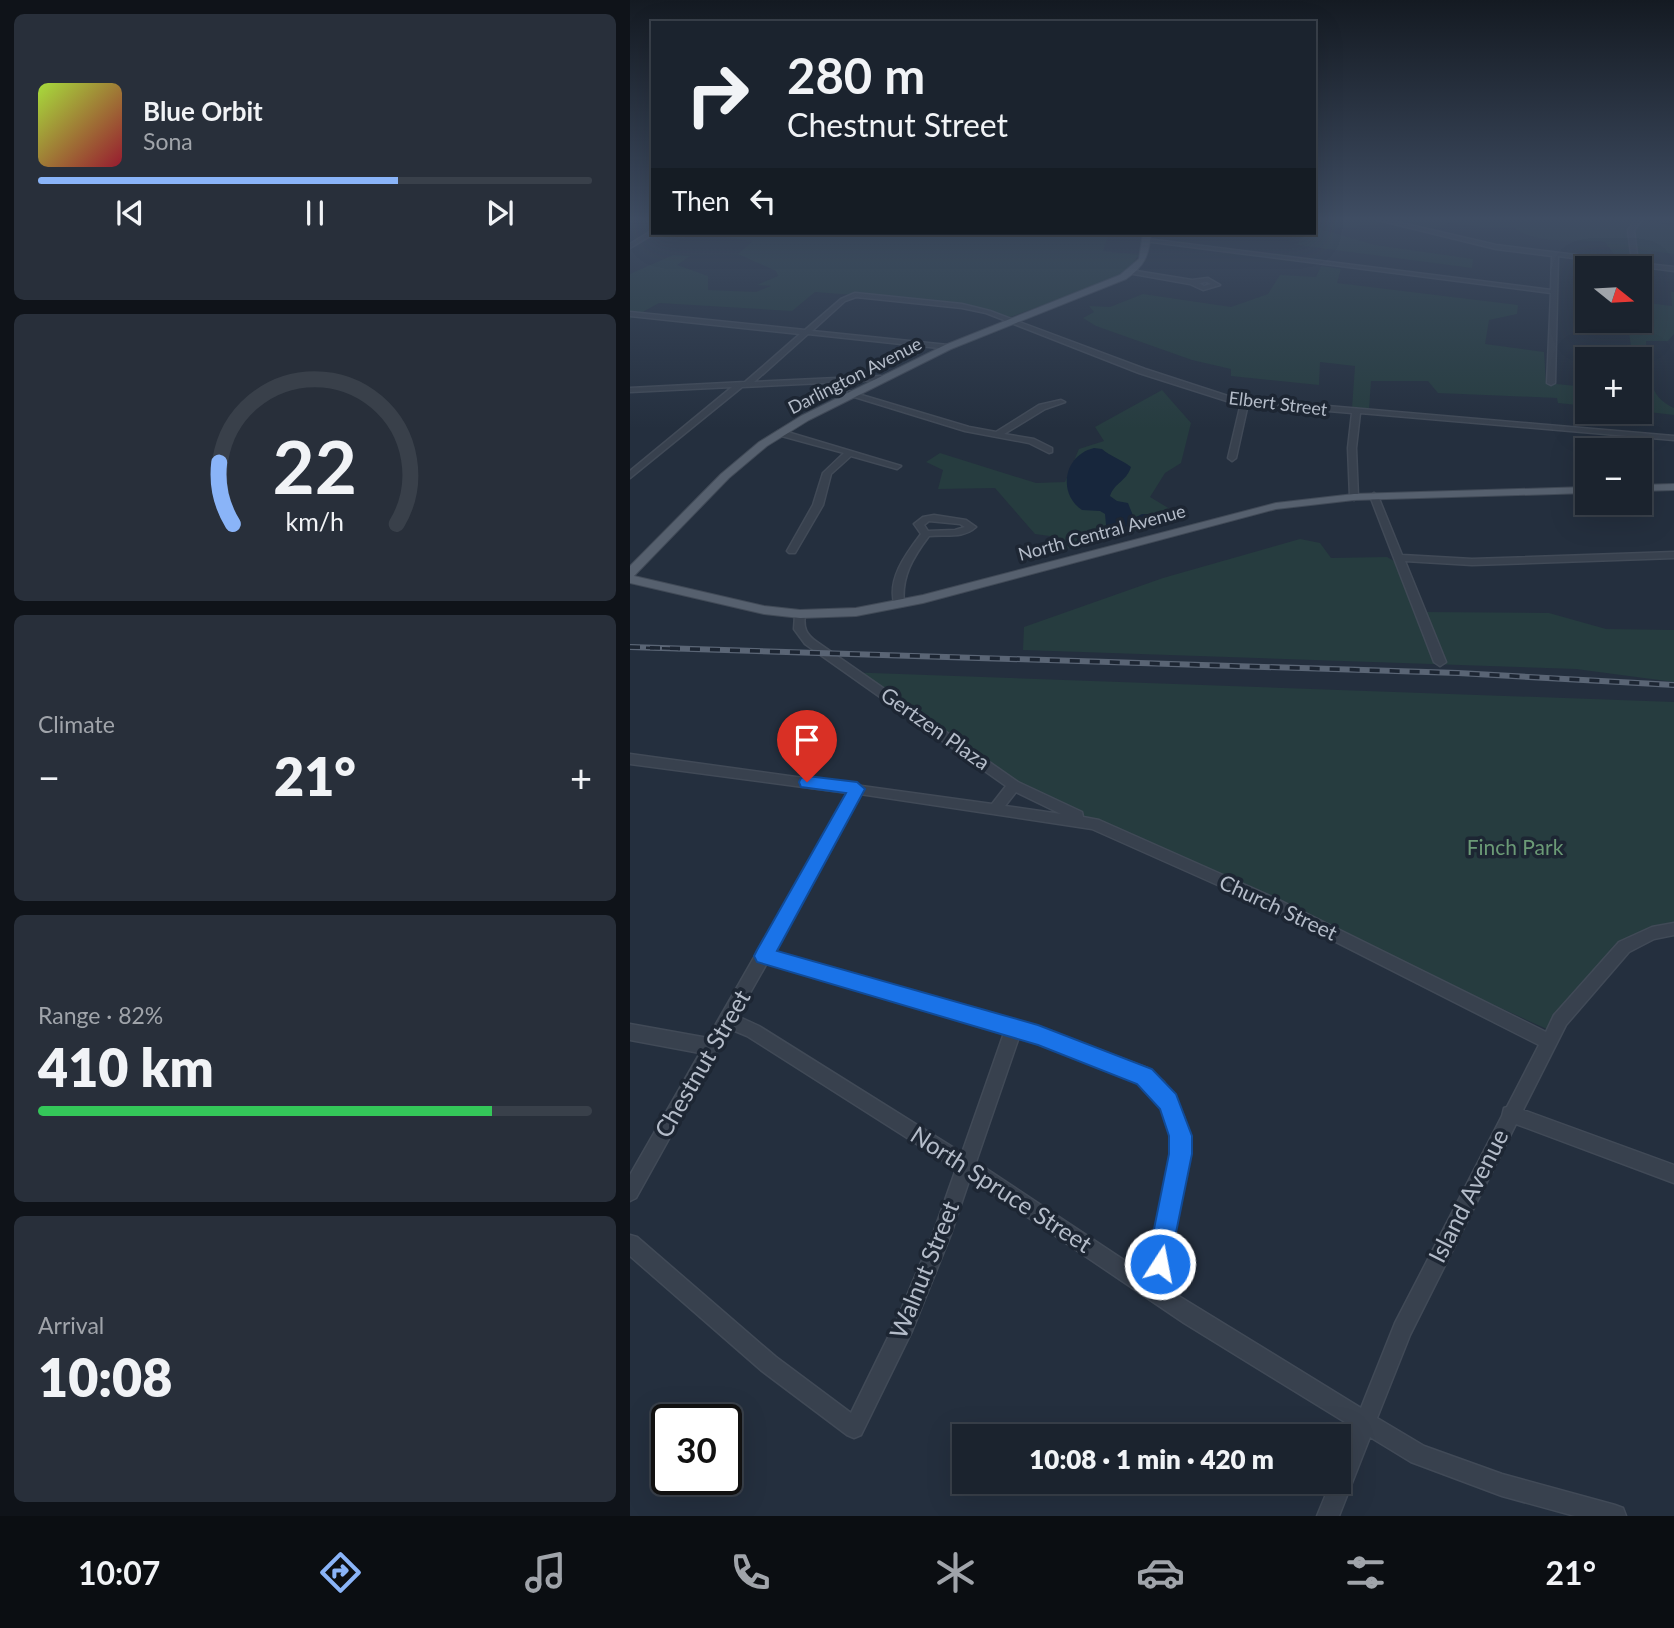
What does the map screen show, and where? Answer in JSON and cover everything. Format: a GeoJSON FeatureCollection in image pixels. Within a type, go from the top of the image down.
{"type":"FeatureCollection","features":[{"type":"Feature","properties":{"kind":"main road","name":"Darlington Avenue"},"geometry":{"type":"LineString","coordinates":[[630,573],[725,476],[763,443],[881,378],[1011,320],[1099,288]]}},
{"type":"Feature","properties":{"kind":"main road"},"geometry":{"type":"LineString","coordinates":[[1652,488],[1674,487]]}},
{"type":"Feature","properties":{"kind":"main road","name":"North Central Avenue"},"geometry":{"type":"LineString","coordinates":[[630,579],[764,610],[800,614],[856,612],[899,604],[1253,511],[1354,497],[1575,490]]}},
{"type":"Feature","properties":{"kind":"street"},"geometry":{"type":"LineString","coordinates":[[1523,288],[1554,292]]}},
{"type":"Feature","properties":{"kind":"street"},"geometry":{"type":"LineString","coordinates":[[1551,383],[1554,288]]}},
{"type":"Feature","properties":{"kind":"street","name":"Elbert Street"},"geometry":{"type":"LineString","coordinates":[[807,332],[843,300],[855,295],[962,306],[1011,320],[1142,371],[1223,398],[1356,412],[1674,438]]}},
{"type":"Feature","properties":{"kind":"street"},"geometry":{"type":"LineString","coordinates":[[630,314],[948,347]]}},
{"type":"Feature","properties":{"kind":"street"},"geometry":{"type":"LineString","coordinates":[[630,475],[807,332]]}},
{"type":"Feature","properties":{"kind":"street"},"geometry":{"type":"LineString","coordinates":[[630,390],[881,378]]}},
{"type":"Feature","properties":{"kind":"street"},"geometry":{"type":"LineString","coordinates":[[851,393],[968,429],[1031,441],[1049,450]]}},
{"type":"Feature","properties":{"kind":"street"},"geometry":{"type":"LineString","coordinates":[[998,434],[1042,407],[1060,402]]}},
{"type":"Feature","properties":{"kind":"street"},"geometry":{"type":"LineString","coordinates":[[1232,458],[1245,402]]}},
{"type":"Feature","properties":{"kind":"street"},"geometry":{"type":"LineString","coordinates":[[1354,497],[1352,448],[1356,412]]}},
{"type":"Feature","properties":{"kind":"street"},"geometry":{"type":"LineString","coordinates":[[781,433],[897,466]]}},
{"type":"Feature","properties":{"kind":"street"},"geometry":{"type":"LineString","coordinates":[[792,551],[818,505],[827,473],[849,453]]}},
{"type":"Feature","properties":{"kind":"street"},"geometry":{"type":"LineString","coordinates":[[1374,496],[1440,662]]}},
{"type":"Feature","properties":{"kind":"street"},"geometry":{"type":"LineString","coordinates":[[899,604],[896,590],[898,580],[926,534],[937,531],[965,532],[971,525],[926,519],[919,524],[926,534]]}},
{"type":"Feature","properties":{"kind":"street"},"geometry":{"type":"LineString","coordinates":[[1399,558],[1472,562],[1674,555]]}},
{"type":"Feature","properties":{"kind":"street","name":"Gertzen Plaza"},"geometry":{"type":"LineString","coordinates":[[800,614],[798,629],[813,645],[1014,785],[1094,824]]}},
{"type":"Feature","properties":{"kind":"street","name":"Church Street"},"geometry":{"type":"LineString","coordinates":[[630,759],[1094,824],[1272,903],[1549,1042]]}},
{"type":"Feature","properties":{"kind":"street"},"geometry":{"type":"LineString","coordinates":[[995,809],[1014,785]]}},
{"type":"Feature","properties":{"kind":"street","name":"Chestnut Street"},"geometry":{"type":"LineString","coordinates":[[630,1192],[857,789]]}},
{"type":"Feature","properties":{"kind":"street","name":"Island Avenue"},"geometry":{"type":"LineString","coordinates":[[1328,1516],[1402,1330],[1560,1020],[1623,947],[1652,933],[1674,929]]}},
{"type":"Feature","properties":{"kind":"street"},"geometry":{"type":"LineString","coordinates":[[764,956],[1014,1028],[1140,1074],[1158,1088],[1169,1102],[1181,1136],[1181,1154],[1154,1291]]}},
{"type":"Feature","properties":{"kind":"street","name":"North Spruce Street"},"geometry":{"type":"LineString","coordinates":[[728,1020],[753,1031],[967,1166],[1154,1291],[1364,1424],[1418,1455],[1502,1485],[1615,1516]]}},
{"type":"Feature","properties":{"kind":"street","name":"Walnut Street"},"geometry":{"type":"LineString","coordinates":[[630,1244],[769,1364],[854,1428],[905,1324],[967,1166],[1014,1028]]}},
{"type":"Feature","properties":{"kind":"street"},"geometry":{"type":"LineString","coordinates":[[630,1032],[712,1047]]}},
{"type":"Feature","properties":{"kind":"street"},"geometry":{"type":"LineString","coordinates":[[1510,1114],[1674,1174]]}},
{"type":"Feature","properties":{"kind":"green space"},"geometry":{"type":"Polygon","coordinates":[[[630,288],[708,288],[708,290],[756,292],[767,288],[1089,288],[1008,318],[968,304],[815,292],[792,311],[659,303],[630,319],[630,288]]]}},
{"type":"Feature","properties":{"kind":"green space"},"geometry":{"type":"Polygon","coordinates":[[[1272,288],[1376,288],[1518,305],[1517,314],[1489,320],[1485,344],[1544,352],[1546,383],[1575,386],[1575,405],[1558,403],[1557,398],[1438,393],[1428,381],[1371,381],[1369,410],[1352,408],[1355,366],[1320,362],[1319,385],[1231,376],[1231,369],[1192,360],[1096,326],[1083,318],[1094,312],[1089,306],[1110,307],[1143,294],[1231,307],[1268,294],[1272,288]]]}},
{"type":"Feature","properties":{"kind":"green space"},"geometry":{"type":"Polygon","coordinates":[[[1671,292],[1674,292],[1674,334],[1668,341],[1646,341],[1647,347],[1631,347],[1629,333],[1652,333],[1652,304],[1672,306],[1671,292]]]}},
{"type":"Feature","properties":{"kind":"green space"},"geometry":{"type":"Polygon","coordinates":[[[1652,384],[1658,396],[1674,408],[1674,415],[1652,412],[1652,384]]]}},
{"type":"Feature","properties":{"kind":"green space"},"geometry":{"type":"Polygon","coordinates":[[[1162,390],[1191,423],[1181,463],[1165,473],[1150,497],[1185,518],[1066,549],[1057,537],[1035,534],[995,488],[938,489],[943,470],[926,462],[940,453],[1036,483],[1065,482],[1079,449],[1104,441],[1095,427],[1162,390]]]}},
{"type":"Feature","properties":{"kind":"green space"},"geometry":{"type":"Polygon","coordinates":[[[1300,539],[1320,543],[1331,558],[1387,557],[1404,567],[1424,612],[1549,613],[1606,629],[1674,630],[1674,682],[1576,669],[1023,650],[1024,627],[1163,578],[1300,539]]]}},
{"type":"Feature","properties":{"kind":"green space","name":"Finch Park"},"geometry":{"type":"Polygon","coordinates":[[[844,672],[1674,702],[1674,937],[1644,938],[1551,1031],[1011,784],[844,672]]]}},
{"type":"Feature","properties":{"kind":"water"},"geometry":{"type":"Polygon","coordinates":[[[1094,448],[1102,449],[1131,467],[1110,496],[1117,501],[1128,503],[1134,518],[1151,514],[1152,520],[1114,530],[1106,525],[1105,514],[1082,510],[1074,503],[1067,485],[1070,466],[1084,452],[1094,448]]]}},
{"type":"Feature","properties":{"kind":"railway"},"geometry":{"type":"LineString","coordinates":[[680,649],[630,647],[1458,673],[1674,685]]}},
{"type":"Feature","properties":{"kind":"route"},"geometry":{"type":"LineString","coordinates":[[807,782],[857,789],[764,956],[1038,1035],[1144,1076],[1169,1102],[1181,1136],[1181,1154],[1160,1264]]}}]}
